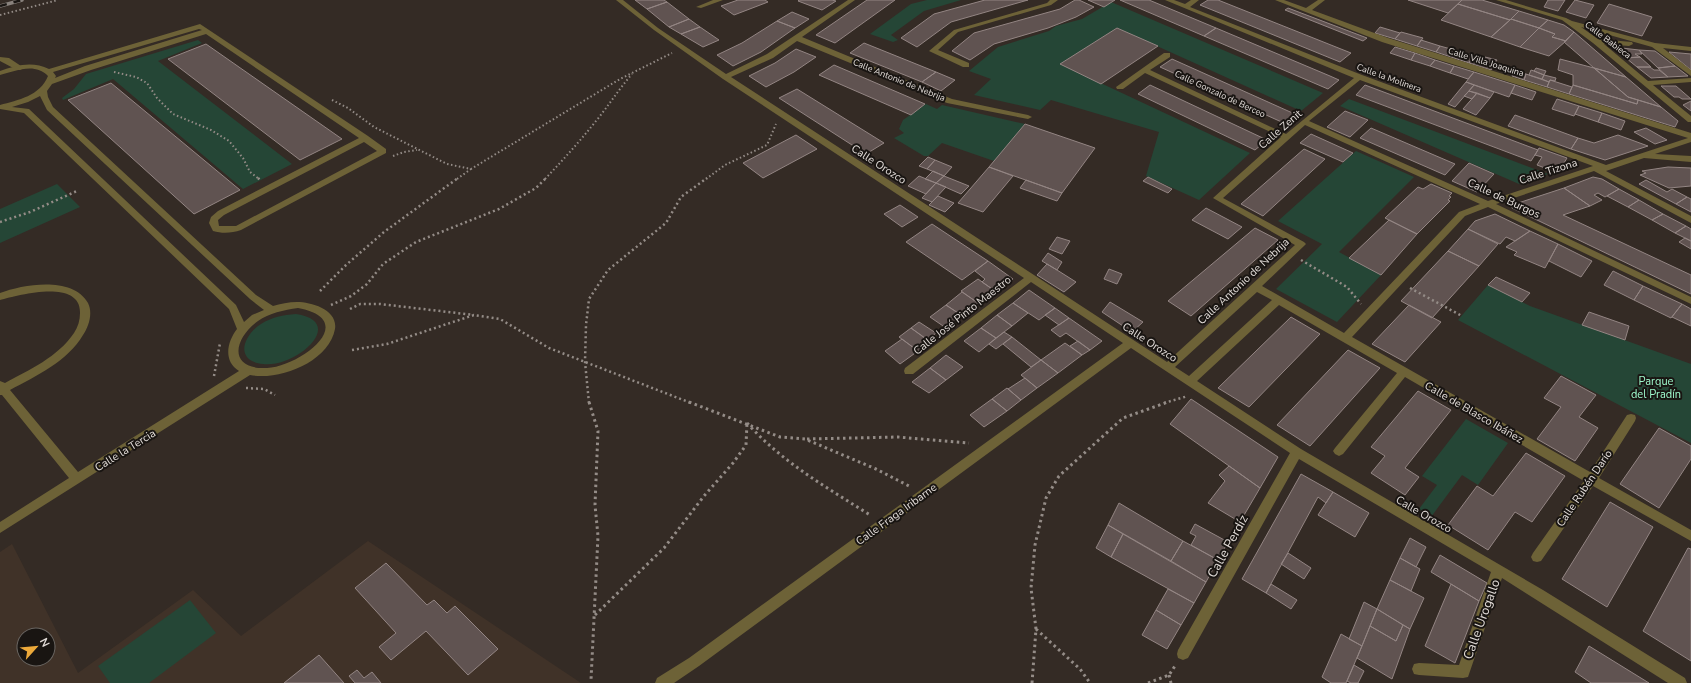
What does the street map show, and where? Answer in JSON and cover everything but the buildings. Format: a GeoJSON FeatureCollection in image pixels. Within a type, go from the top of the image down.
{"type":"FeatureCollection","features":[{"type":"Feature","properties":{"kind":"street","name":"Calle Orozco"},"geometry":{"type":"LineString","coordinates":[[620,0],[683,48],[726,77],[1296,452],[1539,594],[1680,683]]}},
{"type":"Feature","properties":{"kind":"street"},"geometry":{"type":"LineString","coordinates":[[699,8],[720,0]]}},
{"type":"Feature","properties":{"kind":"street"},"geometry":{"type":"LineString","coordinates":[[726,77],[770,56],[852,0]]}},
{"type":"Feature","properties":{"kind":"street"},"geometry":{"type":"LineString","coordinates":[[966,65],[933,51],[956,31],[1049,4],[1055,0]]}},
{"type":"Feature","properties":{"kind":"street","name":"Calle la Molinera"},"geometry":{"type":"LineString","coordinates":[[1168,0],[1358,77],[1606,168]]}},
{"type":"Feature","properties":{"kind":"street"},"geometry":{"type":"LineString","coordinates":[[1185,7],[1196,0]]}},
{"type":"Feature","properties":{"kind":"street","name":"Calle Villa Joaquina"},"geometry":{"type":"LineString","coordinates":[[1278,0],[1385,40],[1691,137]]}},
{"type":"Feature","properties":{"kind":"street"},"geometry":{"type":"LineString","coordinates":[[1307,11],[1322,0]]}},
{"type":"Feature","properties":{"kind":"street","name":"Calle Babieca"},"geometry":{"type":"LineString","coordinates":[[1499,0],[1564,19],[1596,42],[1691,120]]}},
{"type":"Feature","properties":{"kind":"street"},"geometry":{"type":"LineString","coordinates":[[1564,19],[1627,39],[1654,45],[1691,74]]}},
{"type":"Feature","properties":{"kind":"street"},"geometry":{"type":"LineString","coordinates":[[49,71],[200,26],[365,138],[383,151],[238,228],[222,231],[216,229],[214,226],[214,219],[221,213],[365,138]]}},
{"type":"Feature","properties":{"kind":"street"},"geometry":{"type":"LineString","coordinates":[[0,107],[23,101],[43,90],[51,82],[88,68],[207,31]]}},
{"type":"Feature","properties":{"kind":"street","name":"Calle Antonio de Nebrija"},"geometry":{"type":"LineString","coordinates":[[797,38],[950,101],[1028,117]]}},
{"type":"Feature","properties":{"kind":"street"},"geometry":{"type":"LineString","coordinates":[[1596,42],[1654,45],[1691,49]]}},
{"type":"Feature","properties":{"kind":"street"},"geometry":{"type":"LineString","coordinates":[[1120,87],[1167,55]]}},
{"type":"Feature","properties":{"kind":"street"},"geometry":{"type":"LineString","coordinates":[[0,59],[6,60],[20,68]]}},
{"type":"Feature","properties":{"kind":"street"},"geometry":{"type":"LineString","coordinates":[[0,73],[20,68],[42,68],[49,71],[52,76],[51,82]]}},
{"type":"Feature","properties":{"kind":"street","name":"Calle Gonzalo de Berceo"},"geometry":{"type":"LineString","coordinates":[[1144,70],[1287,137]]}},
{"type":"Feature","properties":{"kind":"street","name":"Calle Zenit"},"geometry":{"type":"LineString","coordinates":[[1217,198],[1358,77]]}},
{"type":"Feature","properties":{"kind":"street"},"geometry":{"type":"LineString","coordinates":[[1646,83],[1691,80]]}},
{"type":"Feature","properties":{"kind":"street"},"geometry":{"type":"LineString","coordinates":[[43,90],[44,97],[50,108],[253,297],[271,310]]}},
{"type":"Feature","properties":{"kind":"street"},"geometry":{"type":"LineString","coordinates":[[0,107],[26,111],[233,307],[242,329]]}},
{"type":"Feature","properties":{"kind":"street","name":"Calle de Burgos"},"geometry":{"type":"LineString","coordinates":[[1304,122],[1488,204],[1691,301]]}},
{"type":"Feature","properties":{"kind":"street"},"geometry":{"type":"LineString","coordinates":[[1691,130],[1689,132],[1691,137]]}},
{"type":"Feature","properties":{"kind":"street","name":"Calle Tizona"},"geometry":{"type":"LineString","coordinates":[[1345,338],[1462,214],[1595,168],[1606,168],[1691,137]]}},
{"type":"Feature","properties":{"kind":"street"},"geometry":{"type":"LineString","coordinates":[[1640,156],[1691,159]]}},
{"type":"Feature","properties":{"kind":"street"},"geometry":{"type":"LineString","coordinates":[[1595,168],[1691,220]]}},
{"type":"Feature","properties":{"kind":"street","name":"Calle Antonio de Nebrija"},"geometry":{"type":"LineString","coordinates":[[1167,368],[1301,244],[1217,198]]}},
{"type":"Feature","properties":{"kind":"street","name":"Calle José Pinto Maestro"},"geometry":{"type":"LineString","coordinates":[[909,371],[1030,278]]}},
{"type":"Feature","properties":{"kind":"street","name":"Calle de Blasco Ibáñez"},"geometry":{"type":"LineString","coordinates":[[1256,287],[1691,536]]}},
{"type":"Feature","properties":{"kind":"street"},"geometry":{"type":"LineString","coordinates":[[0,297],[30,289],[56,288],[76,295],[85,308],[84,324],[76,338],[59,355],[34,374],[1,389],[77,479]]}},
{"type":"Feature","properties":{"kind":"street"},"geometry":{"type":"LineString","coordinates":[[1189,382],[1278,300]]}},
{"type":"Feature","properties":{"kind":"street"},"geometry":{"type":"LineString","coordinates":[[285,306],[311,306],[321,310],[328,316],[330,324],[329,334],[324,344],[315,353],[303,361],[289,368],[261,372],[240,367],[235,361],[232,354],[233,346],[242,329],[255,319],[271,310],[285,306]]}},
{"type":"Feature","properties":{"kind":"street","name":"Calle Fraga Iribarne"},"geometry":{"type":"LineString","coordinates":[[662,683],[694,662],[1130,343]]}},
{"type":"Feature","properties":{"kind":"street","name":"Calle la Tercia"},"geometry":{"type":"LineString","coordinates":[[0,528],[249,370]]}},
{"type":"Feature","properties":{"kind":"street"},"geometry":{"type":"LineString","coordinates":[[1339,451],[1404,372]]}},
{"type":"Feature","properties":{"kind":"street","name":"Calle Rubén Darío"},"geometry":{"type":"LineString","coordinates":[[1537,557],[1591,480],[1631,418]]}},
{"type":"Feature","properties":{"kind":"street","name":"Calle Perdíz"},"geometry":{"type":"LineString","coordinates":[[1183,654],[1296,452]]}},
{"type":"Feature","properties":{"kind":"street","name":"Calle Urogallo"},"geometry":{"type":"LineString","coordinates":[[1419,669],[1463,672],[1498,571]]}},
{"type":"Feature","properties":{"kind":"path"},"geometry":{"type":"LineString","coordinates":[[0,15],[58,0]]}},
{"type":"Feature","properties":{"kind":"path"},"geometry":{"type":"LineString","coordinates":[[320,291],[346,265],[384,232],[471,169],[533,130],[634,72],[683,48]]}},
{"type":"Feature","properties":{"kind":"path"},"geometry":{"type":"LineString","coordinates":[[111,71],[136,77],[147,83],[157,98],[173,114],[211,130],[229,141],[243,158],[250,172],[263,183]]}},
{"type":"Feature","properties":{"kind":"path"},"geometry":{"type":"LineString","coordinates":[[321,310],[352,296],[367,284],[383,264],[416,242],[499,209],[536,188],[568,155],[597,120],[616,92],[634,72]]}},
{"type":"Feature","properties":{"kind":"path"},"geometry":{"type":"LineString","coordinates":[[329,98],[348,108],[374,127],[447,164],[471,169]]}},
{"type":"Feature","properties":{"kind":"path"},"geometry":{"type":"LineString","coordinates":[[591,680],[598,536],[595,505],[598,431],[589,402],[585,362],[586,325],[589,299],[608,270],[666,223],[681,197],[725,165],[767,144],[778,120]]}},
{"type":"Feature","properties":{"kind":"path"},"geometry":{"type":"LineString","coordinates":[[393,156],[404,152],[419,150]]}},
{"type":"Feature","properties":{"kind":"path"},"geometry":{"type":"LineString","coordinates":[[0,222],[30,212],[78,191]]}},
{"type":"Feature","properties":{"kind":"path"},"geometry":{"type":"LineString","coordinates":[[1301,259],[1347,287],[1361,304]]}},
{"type":"Feature","properties":{"kind":"path"},"geometry":{"type":"LineString","coordinates":[[1408,287],[1462,316]]}},
{"type":"Feature","properties":{"kind":"path"},"geometry":{"type":"LineString","coordinates":[[350,309],[360,304],[380,304],[500,319],[549,348],[780,437],[805,439],[898,437],[968,443]]}},
{"type":"Feature","properties":{"kind":"path"},"geometry":{"type":"LineString","coordinates":[[352,350],[387,344],[474,315]]}},
{"type":"Feature","properties":{"kind":"path"},"geometry":{"type":"LineString","coordinates":[[213,378],[217,367],[216,350],[221,339]]}},
{"type":"Feature","properties":{"kind":"path"},"geometry":{"type":"LineString","coordinates":[[240,389],[252,387],[264,389],[275,395]]}},
{"type":"Feature","properties":{"kind":"path"},"geometry":{"type":"LineString","coordinates":[[1032,683],[1036,629],[1030,588],[1035,545],[1046,498],[1059,476],[1123,418],[1157,405],[1191,395]]}},
{"type":"Feature","properties":{"kind":"path"},"geometry":{"type":"LineString","coordinates":[[746,423],[760,438],[787,462],[870,515]]}},
{"type":"Feature","properties":{"kind":"path"},"geometry":{"type":"LineString","coordinates":[[595,616],[664,548],[704,496],[733,463],[746,445],[746,423]]}},
{"type":"Feature","properties":{"kind":"path"},"geometry":{"type":"LineString","coordinates":[[805,439],[909,486]]}},
{"type":"Feature","properties":{"kind":"path"},"geometry":{"type":"LineString","coordinates":[[1036,629],[1080,669],[1090,683]]}},
{"type":"Feature","properties":{"kind":"path"},"geometry":{"type":"LineString","coordinates":[[1148,683],[1169,675],[1183,654]]}},
{"type":"Feature","properties":{"kind":"path"},"geometry":{"type":"LineString","coordinates":[[1169,675],[1171,683]]}},
{"type":"Feature","properties":{"kind":"shaded area"},"geometry":{"type":"Polygon","coordinates":[[[368,541],[581,683],[0,683],[0,552],[12,544],[54,627],[16,627],[16,667],[56,667],[56,630],[78,673],[193,590],[241,636],[368,541]]]}},
{"type":"Feature","properties":{"kind":"green space"},"geometry":{"type":"Polygon","coordinates":[[[927,0],[961,0],[924,11],[891,35],[898,40],[893,42],[870,34],[911,4],[927,0]]]}},
{"type":"Feature","properties":{"kind":"green space"},"geometry":{"type":"Polygon","coordinates":[[[1111,2],[1323,93],[1301,111],[1117,28],[1060,64],[1250,153],[1199,200],[1146,176],[1159,132],[1051,100],[1040,110],[974,95],[991,79],[969,71],[998,47],[1049,31],[1056,26],[1082,19],[1111,2]]]}},
{"type":"Feature","properties":{"kind":"green space"},"geometry":{"type":"Polygon","coordinates":[[[198,40],[202,43],[158,61],[292,164],[243,189],[113,79],[63,100],[62,98],[74,89],[86,74],[198,40]]]}},
{"type":"Feature","properties":{"kind":"green space"},"geometry":{"type":"Polygon","coordinates":[[[1349,99],[1548,174],[1519,184],[1340,106],[1349,99]]]}},
{"type":"Feature","properties":{"kind":"green space"},"geometry":{"type":"Polygon","coordinates":[[[926,104],[937,109],[942,105],[1025,124],[994,161],[942,143],[928,156],[924,156],[894,138],[904,133],[899,129],[903,120],[926,104]]]}},
{"type":"Feature","properties":{"kind":"green space"},"geometry":{"type":"Polygon","coordinates":[[[1356,151],[1414,177],[1339,252],[1381,275],[1337,322],[1276,289],[1322,244],[1278,221],[1356,151]]]}},
{"type":"Feature","properties":{"kind":"green space"},"geometry":{"type":"Polygon","coordinates":[[[57,184],[80,207],[0,243],[0,209],[57,184]]]}},
{"type":"Feature","properties":{"kind":"green space","name":"Parque del Pradín"},"geometry":{"type":"Polygon","coordinates":[[[1488,285],[1530,306],[1691,364],[1691,443],[1458,320],[1488,285]]]}},
{"type":"Feature","properties":{"kind":"green space"},"geometry":{"type":"Polygon","coordinates":[[[296,314],[311,319],[317,326],[317,334],[311,344],[302,352],[289,359],[276,363],[263,364],[254,362],[248,358],[244,347],[250,334],[255,329],[273,318],[296,314]]]}},
{"type":"Feature","properties":{"kind":"green space"},"geometry":{"type":"Polygon","coordinates":[[[1466,419],[1508,443],[1478,485],[1462,475],[1431,517],[1419,509],[1437,485],[1422,476],[1466,419]]]}},
{"type":"Feature","properties":{"kind":"green space"},"geometry":{"type":"Polygon","coordinates":[[[190,600],[216,633],[149,683],[110,683],[98,666],[190,600]]]}},
{"type":"Feature","properties":{"kind":"railway"},"geometry":{"type":"LineString","coordinates":[[0,6],[22,0]]}}]}
